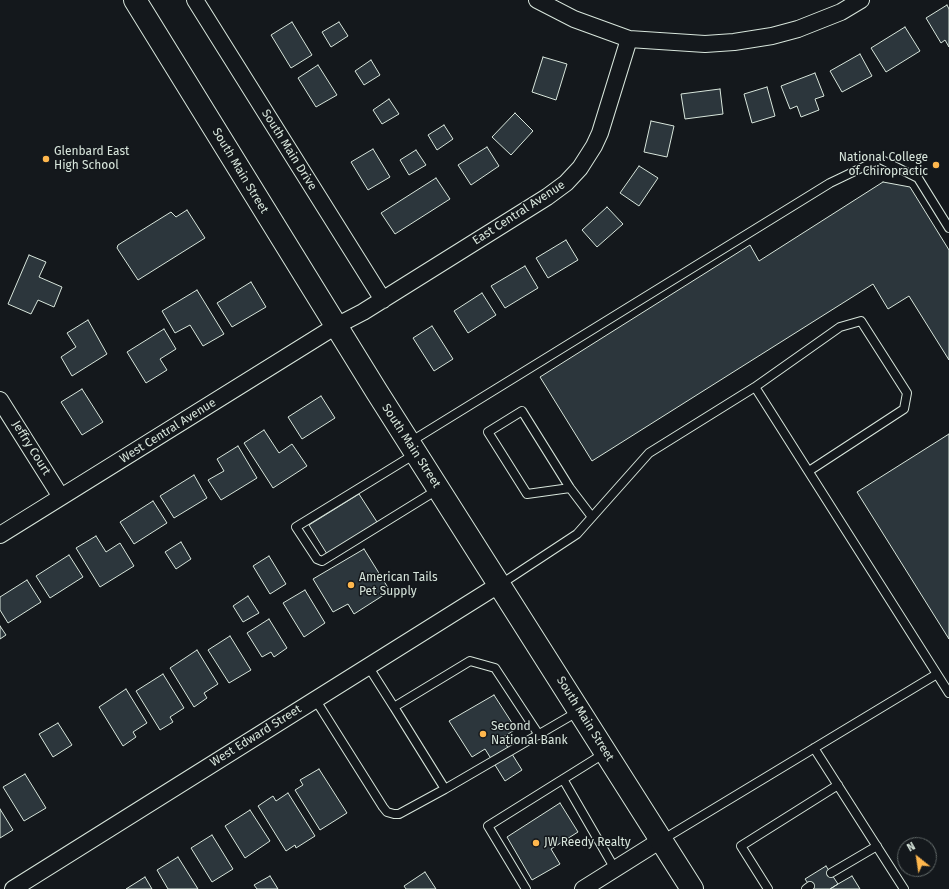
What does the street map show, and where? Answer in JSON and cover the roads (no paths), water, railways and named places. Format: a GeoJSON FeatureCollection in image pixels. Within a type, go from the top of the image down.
{"type":"FeatureCollection","features":[{"type":"Feature","properties":{"kind":"main road","name":"South Main Street"},"geometry":{"type":"LineString","coordinates":[[135,0],[412,448],[500,584],[692,889]]}},
{"type":"Feature","properties":{"kind":"street","name":"South Main Drive"},"geometry":{"type":"LineString","coordinates":[[195,0],[383,300]]}},
{"type":"Feature","properties":{"kind":"street"},"geometry":{"type":"LineString","coordinates":[[537,0],[574,19],[629,39],[683,44],[734,42],[772,36],[798,29],[840,12],[861,0]]}},
{"type":"Feature","properties":{"kind":"street","name":"East Central Avenue"},"geometry":{"type":"LineString","coordinates":[[336,326],[383,300],[547,197],[575,173],[594,146],[600,133],[629,39]]}},
{"type":"Feature","properties":{"kind":"street","name":"West Central Avenue"},"geometry":{"type":"LineString","coordinates":[[0,535],[336,326]]}},
{"type":"Feature","properties":{"kind":"street","name":"Jeffry Court"},"geometry":{"type":"LineString","coordinates":[[0,400],[61,497]]}},
{"type":"Feature","properties":{"kind":"street","name":"West Edward Street"},"geometry":{"type":"LineString","coordinates":[[13,889],[500,584]]}},
{"type":"Feature","properties":{"kind":"street"},"geometry":{"type":"LineString","coordinates":[[583,889],[661,840]]}},
{"type":"Feature","properties":{"kind":"lane"},"geometry":{"type":"LineString","coordinates":[[439,489],[322,561],[316,559],[296,527],[412,448],[830,183],[880,159],[918,178],[949,228]]}},
{"type":"Feature","properties":{"kind":"lane"},"geometry":{"type":"LineString","coordinates":[[500,584],[577,534],[650,453],[755,387],[840,327],[861,321],[907,393],[904,409],[809,471]]}},
{"type":"Feature","properties":{"kind":"lane"},"geometry":{"type":"LineString","coordinates":[[755,387],[949,693]]}},
{"type":"Feature","properties":{"kind":"lane"},"geometry":{"type":"LineString","coordinates":[[570,488],[527,494],[488,432],[522,411],[570,488],[592,517]]}},
{"type":"Feature","properties":{"kind":"lane"},"geometry":{"type":"LineString","coordinates":[[394,707],[470,661],[495,668],[539,734]]}},
{"type":"Feature","properties":{"kind":"lane"},"geometry":{"type":"LineString","coordinates":[[368,666],[445,788]]}},
{"type":"Feature","properties":{"kind":"lane"},"geometry":{"type":"LineString","coordinates":[[661,840],[937,674]]}},
{"type":"Feature","properties":{"kind":"lane"},"geometry":{"type":"LineString","coordinates":[[315,699],[387,812],[399,814],[580,711]]}},
{"type":"Feature","properties":{"kind":"lane"},"geometry":{"type":"LineString","coordinates":[[814,748],[904,889]]}},
{"type":"Feature","properties":{"kind":"lane"},"geometry":{"type":"LineString","coordinates":[[526,889],[488,826],[606,752]]}},
{"type":"Feature","properties":{"kind":"lane"},"geometry":{"type":"LineString","coordinates":[[563,780],[615,869]]}},
{"type":"Feature","properties":{"kind":"lane"},"geometry":{"type":"LineString","coordinates":[[768,889],[741,846],[838,785]]}},
{"type":"Feature","properties":{"kind":"lane"},"geometry":{"type":"LineString","coordinates":[[831,874],[877,846]]}},
{"type":"Feature","properties":{"kind":"place","name":"Glenbard East High School"},"geometry":{"type":"Point","coordinates":[46,159]}},
{"type":"Feature","properties":{"kind":"place","name":"National College of Chiropractic"},"geometry":{"type":"Point","coordinates":[936,165]}},
{"type":"Feature","properties":{"kind":"place","name":"American Tails Pet Supply"},"geometry":{"type":"Point","coordinates":[351,585]}},
{"type":"Feature","properties":{"kind":"place","name":"Second National Bank"},"geometry":{"type":"Point","coordinates":[483,734]}},
{"type":"Feature","properties":{"kind":"place","name":"JW Reedy Realty"},"geometry":{"type":"Point","coordinates":[536,843]}}]}
